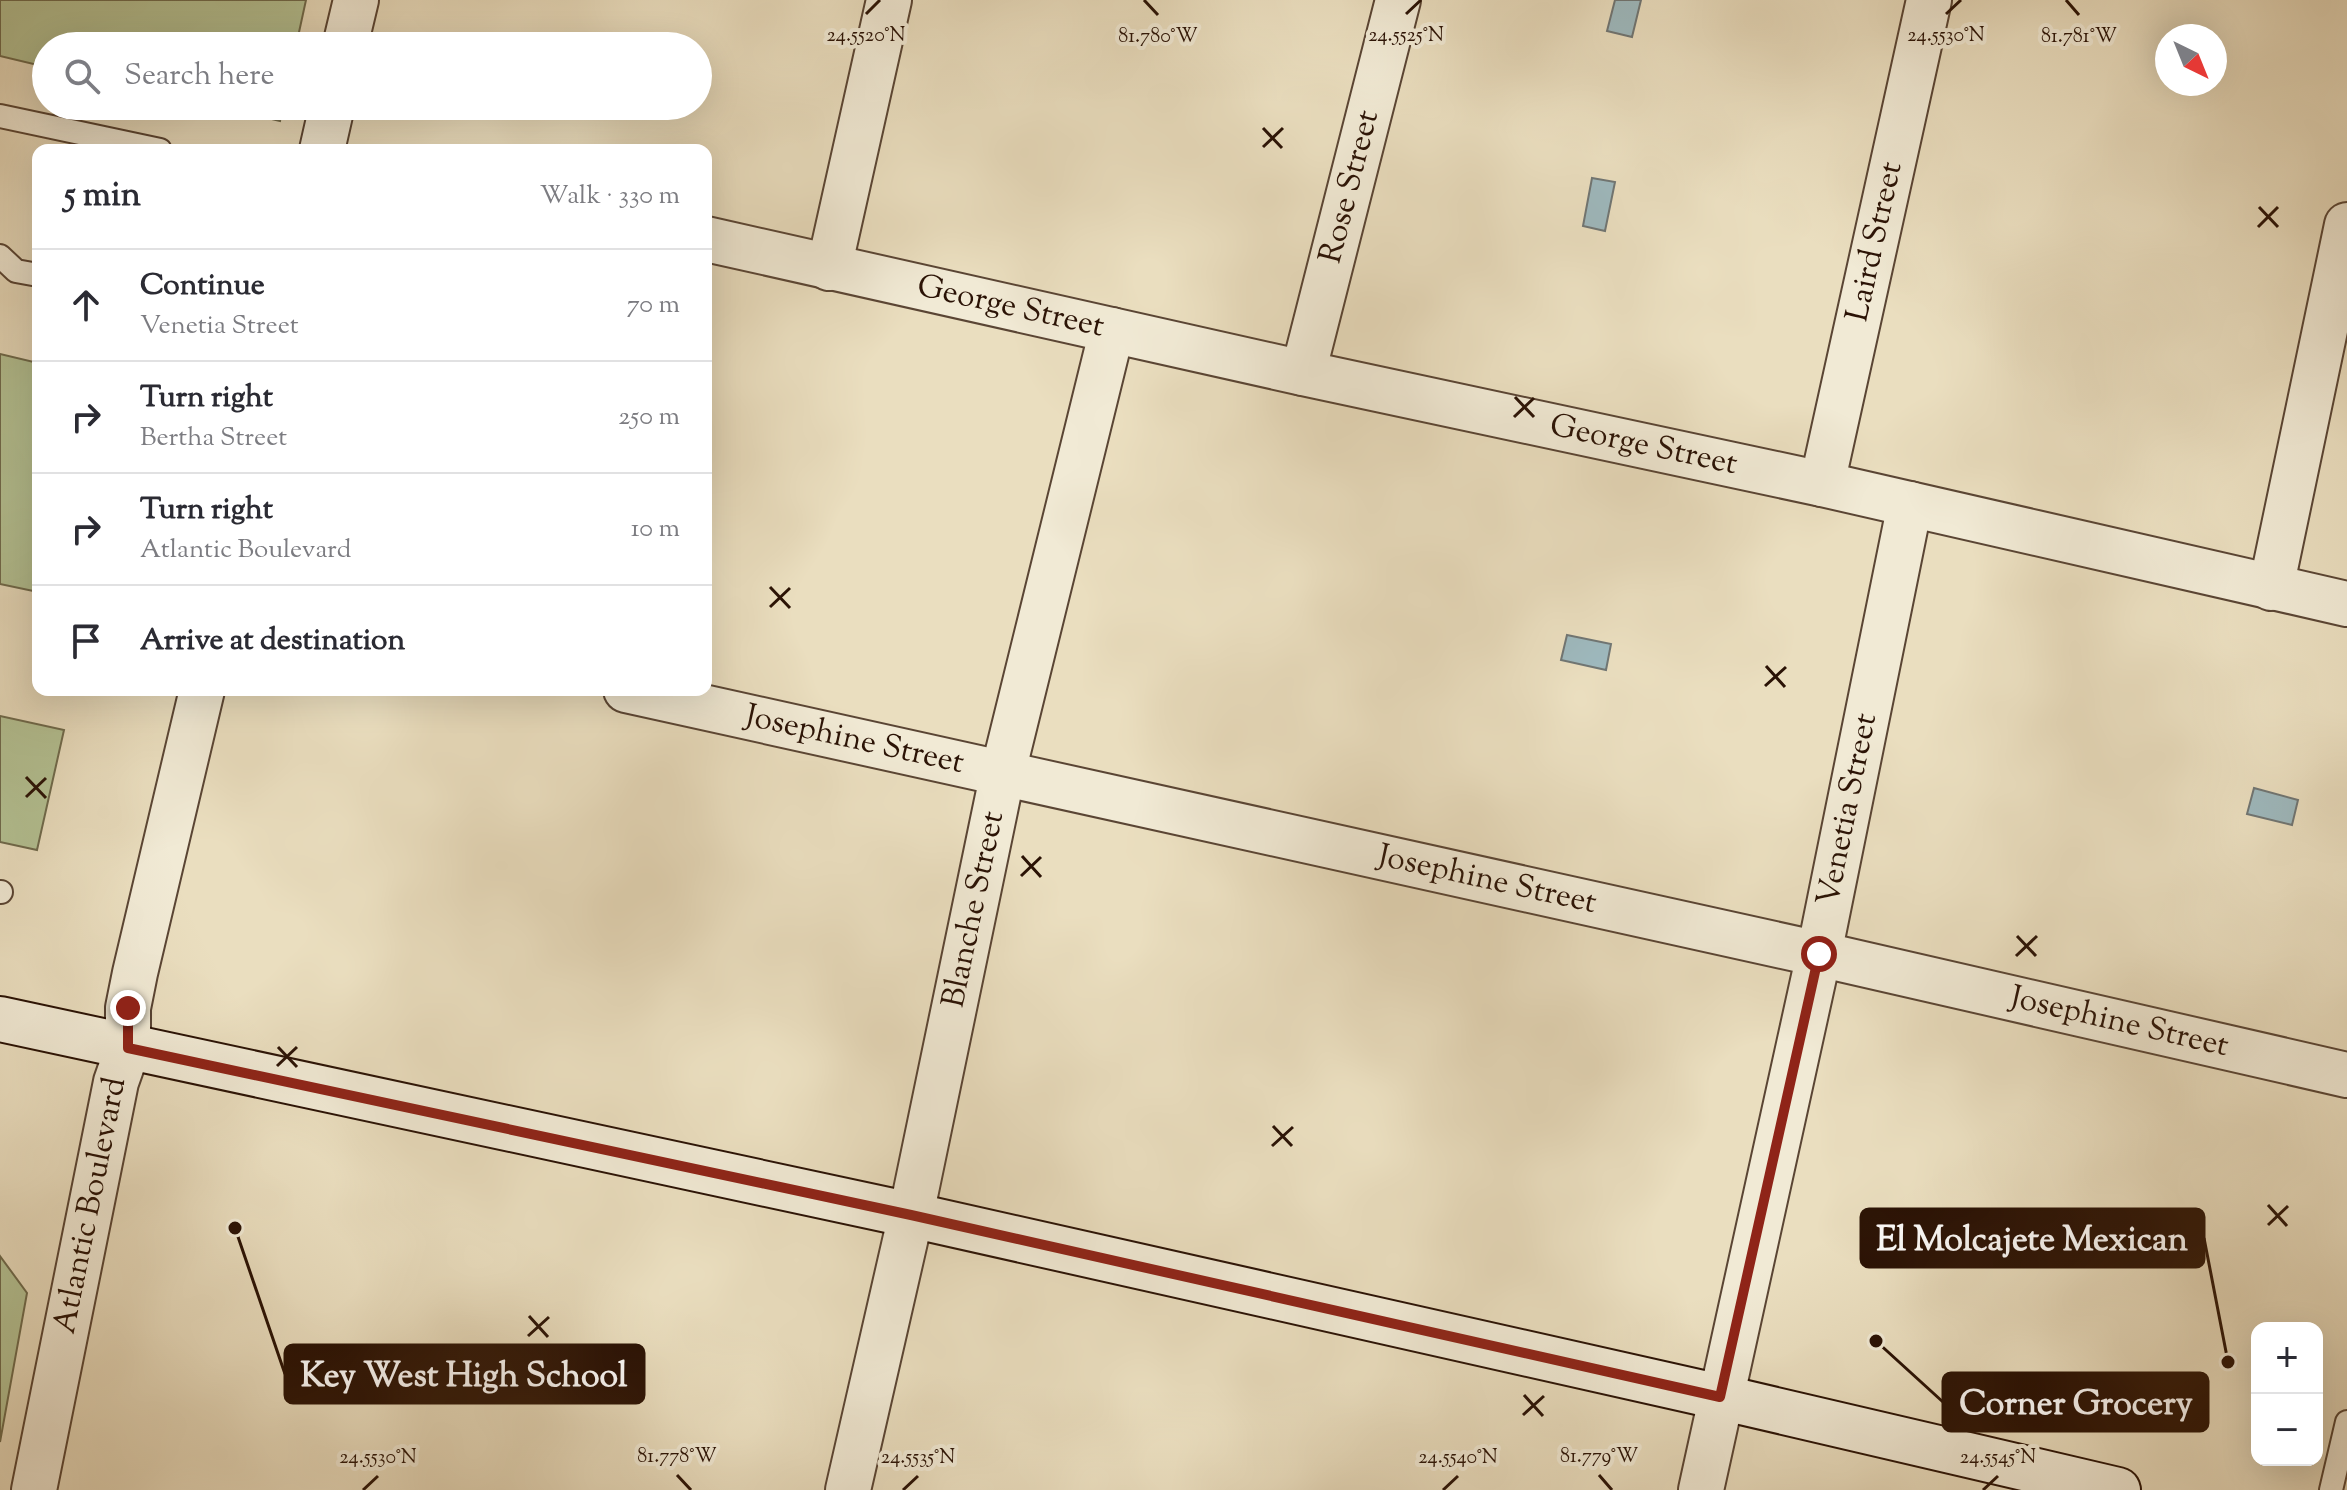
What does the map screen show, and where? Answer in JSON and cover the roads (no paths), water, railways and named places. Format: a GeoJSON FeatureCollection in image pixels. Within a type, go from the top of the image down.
{"type":"FeatureCollection","features":[{"type":"Feature","properties":{"kind":"street"},"geometry":{"type":"LineString","coordinates":[[348,32],[356,0]]}},
{"type":"Feature","properties":{"kind":"street"},"geometry":{"type":"LineString","coordinates":[[829,268],[889,0]]}},
{"type":"Feature","properties":{"kind":"street","name":"Rose Street"},"geometry":{"type":"LineString","coordinates":[[1303,373],[1398,0]]}},
{"type":"Feature","properties":{"kind":"street","name":"Laird Street"},"geometry":{"type":"LineString","coordinates":[[1822,484],[1929,0]]}},
{"type":"Feature","properties":{"kind":"street"},"geometry":{"type":"LineString","coordinates":[[325,144],[329,120]]}},
{"type":"Feature","properties":{"kind":"street"},"geometry":{"type":"LineString","coordinates":[[2271,588],[2347,225]]}},
{"type":"Feature","properties":{"kind":"street","name":"George Street"},"geometry":{"type":"LineString","coordinates":[[712,240],[1303,373],[1822,484],[2347,604]]}},
{"type":"Feature","properties":{"kind":"street","name":"Blanche Street"},"geometry":{"type":"LineString","coordinates":[[848,1490],[911,1215],[1003,772],[1112,330]]}},
{"type":"Feature","properties":{"kind":"street","name":"Venetia Street"},"geometry":{"type":"LineString","coordinates":[[1701,1490],[1819,954],[1910,504]]}},
{"type":"Feature","properties":{"kind":"street","name":"Atlantic Boulevard"},"geometry":{"type":"LineString","coordinates":[[34,1490],[116,1082],[128,1048],[128,1008],[135,973],[201,696]]}},
{"type":"Feature","properties":{"kind":"street","name":"Josephine Street"},"geometry":{"type":"LineString","coordinates":[[654,696],[1819,954],[2347,1075]]}},
{"type":"Feature","properties":{"kind":"street"},"geometry":{"type":"LineString","coordinates":[[0,1019],[911,1215],[2118,1490]]}},
{"type":"Feature","properties":{"kind":"lane"},"geometry":{"type":"LineString","coordinates":[[0,116],[132,144]]}},
{"type":"Feature","properties":{"kind":"lane"},"geometry":{"type":"LineString","coordinates":[[0,256],[16,271],[32,274]]}},
{"type":"Feature","properties":{"kind":"lane"},"geometry":{"type":"LineString","coordinates":[[2331,1490],[2347,1422]]}},
{"type":"Feature","properties":{"kind":"water"},"geometry":{"type":"Polygon","coordinates":[[[1615,0],[1641,0],[1632,37],[1607,31],[1615,0]]]}},
{"type":"Feature","properties":{"kind":"water"},"geometry":{"type":"Polygon","coordinates":[[[1592,178],[1615,182],[1605,231],[1583,226],[1592,178]]]}},
{"type":"Feature","properties":{"kind":"water"},"geometry":{"type":"Polygon","coordinates":[[[1567,635],[1611,644],[1606,670],[1561,660],[1567,635]]]}},
{"type":"Feature","properties":{"kind":"water"},"geometry":{"type":"Polygon","coordinates":[[[2254,788],[2298,800],[2292,825],[2247,814],[2254,788]]]}},
{"type":"Feature","properties":{"kind":"place","name":"Key West High School"},"geometry":{"type":"Point","coordinates":[235,1228]}},
{"type":"Feature","properties":{"kind":"place","name":"Corner Grocery"},"geometry":{"type":"Point","coordinates":[1876,1341]}},
{"type":"Feature","properties":{"kind":"place","name":"El Molcajete Mexican"},"geometry":{"type":"Point","coordinates":[2228,1362]}}]}
